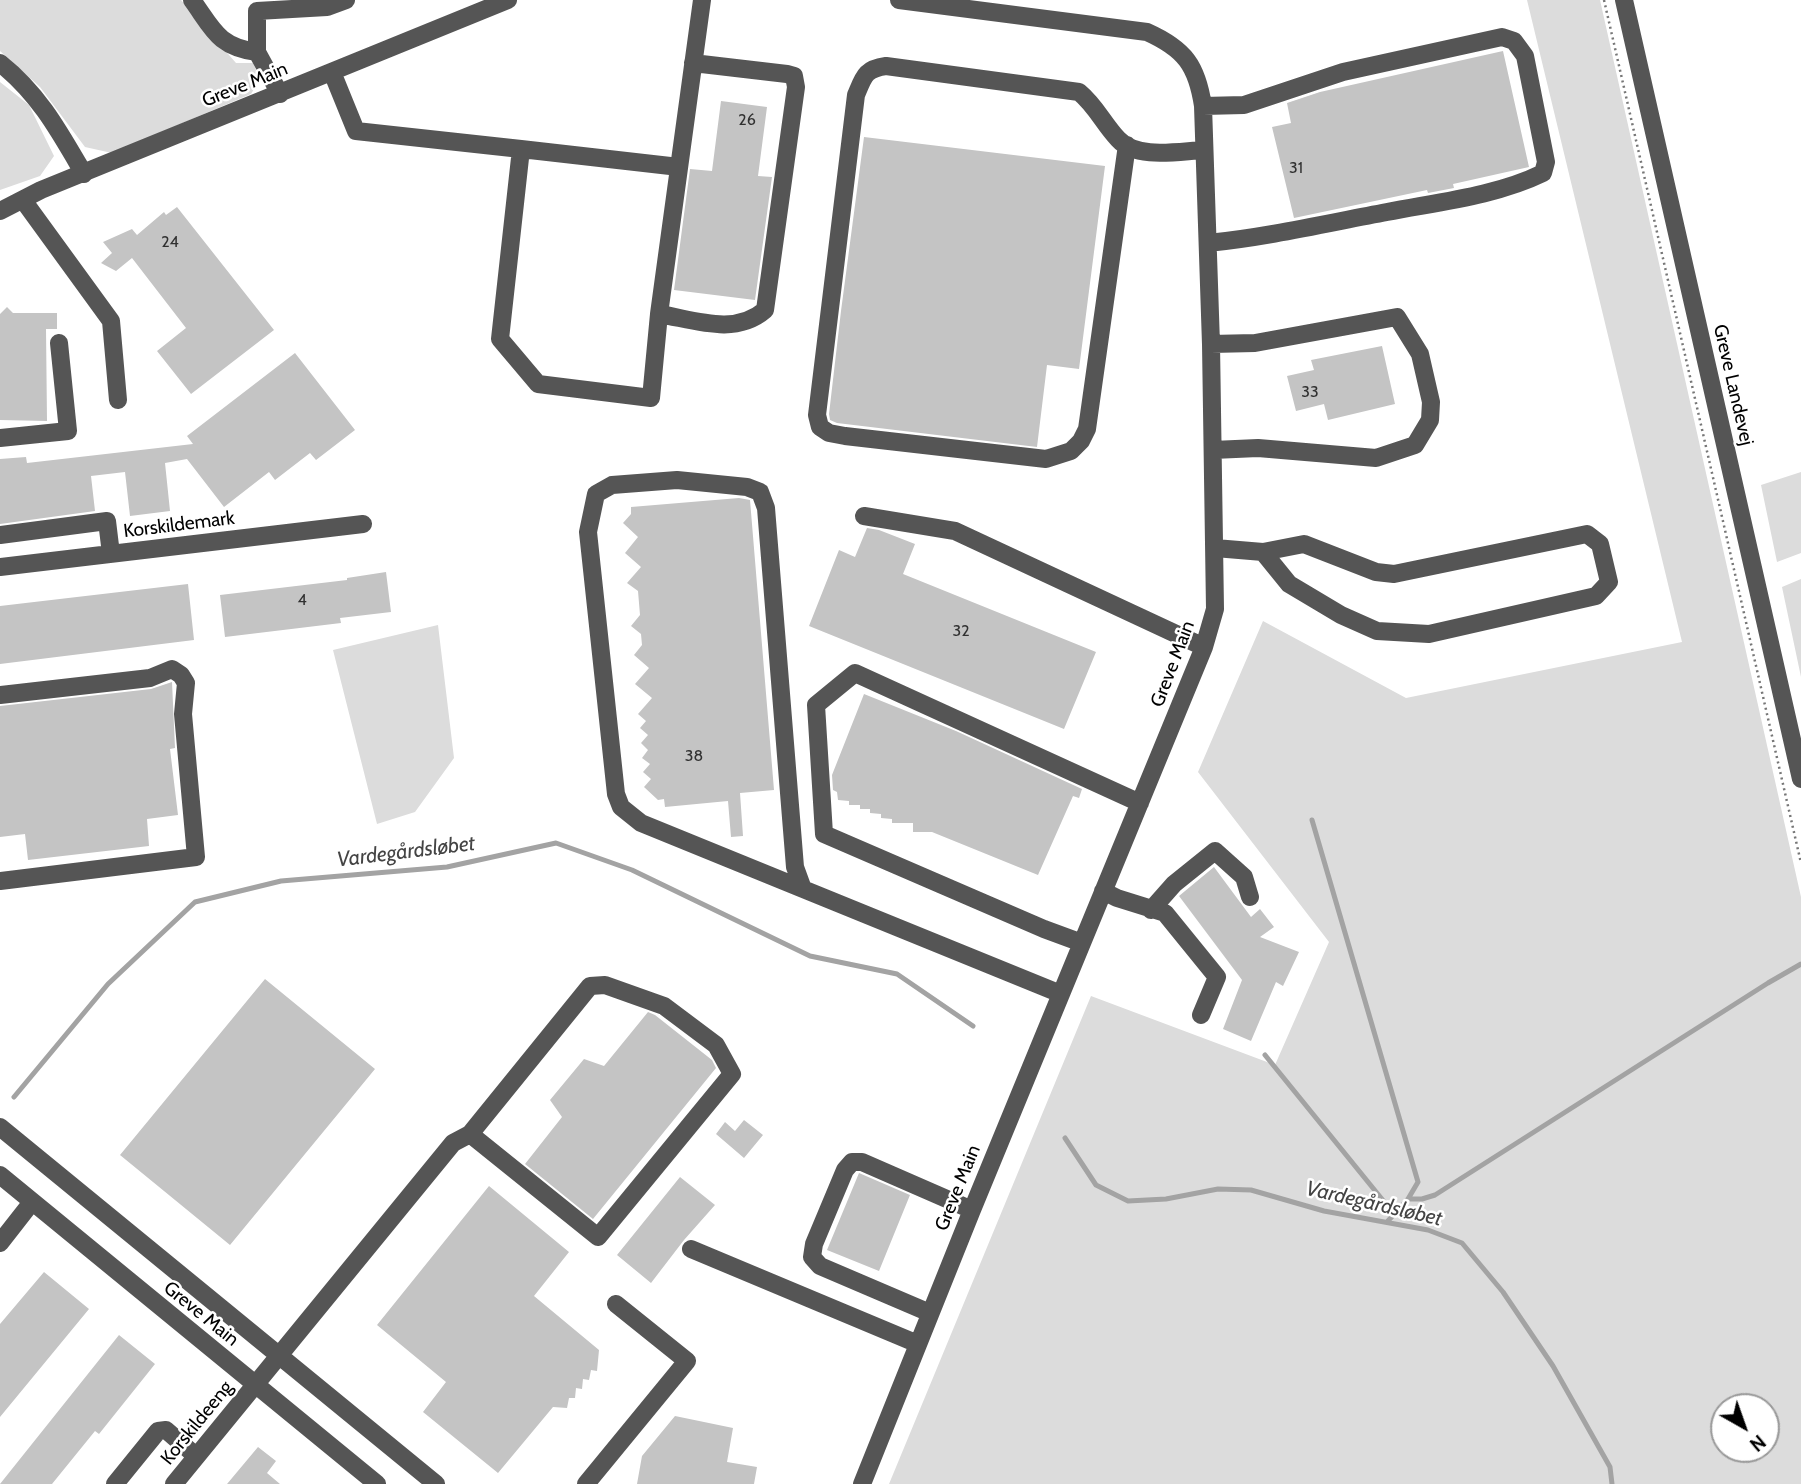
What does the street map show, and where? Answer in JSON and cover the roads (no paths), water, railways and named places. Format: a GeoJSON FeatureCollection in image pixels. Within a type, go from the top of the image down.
{"type":"FeatureCollection","features":[{"type":"Feature","properties":{"kind":"street"},"geometry":{"type":"LineString","coordinates":[[192,0],[223,42],[237,50],[257,52]]}},
{"type":"Feature","properties":{"kind":"street"},"geometry":{"type":"LineString","coordinates":[[280,94],[257,52],[257,11],[327,7],[346,0]]}},
{"type":"Feature","properties":{"kind":"street","name":"Greve Main"},"geometry":{"type":"LineString","coordinates":[[0,211],[41,190],[508,0]]}},
{"type":"Feature","properties":{"kind":"street"},"geometry":{"type":"LineString","coordinates":[[521,149],[500,339],[538,384],[651,398],[659,314],[702,0]]}},
{"type":"Feature","properties":{"kind":"street","name":"Greve Main"},"geometry":{"type":"LineString","coordinates":[[862,1484],[1204,647],[1215,609],[1211,344],[1205,150],[1200,82],[1188,60],[1170,43],[1147,33],[900,0]]}},
{"type":"Feature","properties":{"kind":"street","name":"Greve Landevej"},"geometry":{"type":"LineString","coordinates":[[1624,0],[1801,779]]}},
{"type":"Feature","properties":{"kind":"street"},"geometry":{"type":"LineString","coordinates":[[1203,106],[1244,106],[1343,72],[1502,37],[1514,41],[1525,56],[1546,162],[1543,173],[1528,180],[1466,197],[1249,238],[1208,243]]}},
{"type":"Feature","properties":{"kind":"street"},"geometry":{"type":"LineString","coordinates":[[0,63],[41,103],[84,174]]}},
{"type":"Feature","properties":{"kind":"street"},"geometry":{"type":"LineString","coordinates":[[659,314],[733,326],[753,320],[765,310],[796,87],[794,76],[787,74],[693,63]]}},
{"type":"Feature","properties":{"kind":"street"},"geometry":{"type":"LineString","coordinates":[[1127,145],[1087,429],[1081,441],[1070,451],[1046,459],[845,436],[829,433],[820,427],[817,415],[856,94],[863,76],[873,68],[886,66],[1079,92],[1094,104],[1107,126],[1121,142],[1127,145],[1136,150],[1205,150]]}},
{"type":"Feature","properties":{"kind":"street"},"geometry":{"type":"LineString","coordinates":[[332,72],[356,131],[679,167]]}},
{"type":"Feature","properties":{"kind":"street"},"geometry":{"type":"LineString","coordinates":[[23,200],[111,321],[118,400]]}},
{"type":"Feature","properties":{"kind":"street"},"geometry":{"type":"LineString","coordinates":[[1211,344],[1255,342],[1397,317],[1420,354],[1431,402],[1430,420],[1415,445],[1376,458],[1258,449],[1213,450]]}},
{"type":"Feature","properties":{"kind":"street"},"geometry":{"type":"LineString","coordinates":[[0,438],[68,430],[60,343]]}},
{"type":"Feature","properties":{"kind":"street"},"geometry":{"type":"LineString","coordinates":[[803,889],[795,867],[766,508],[760,492],[677,480],[612,485],[596,494],[588,533],[616,794],[621,807],[641,823],[1061,995]]}},
{"type":"Feature","properties":{"kind":"street"},"geometry":{"type":"LineString","coordinates":[[864,516],[955,531],[1204,647]]}},
{"type":"Feature","properties":{"kind":"street"},"geometry":{"type":"LineString","coordinates":[[0,536],[107,521],[111,554]]}},
{"type":"Feature","properties":{"kind":"street","name":"Korskildemark"},"geometry":{"type":"LineString","coordinates":[[0,567],[363,524]]}},
{"type":"Feature","properties":{"kind":"street"},"geometry":{"type":"LineString","coordinates":[[25,534],[31,564]]}},
{"type":"Feature","properties":{"kind":"street"},"geometry":{"type":"LineString","coordinates":[[1215,548],[1262,552],[1304,544],[1376,572],[1394,574],[1587,534],[1600,544],[1609,582],[1596,596],[1429,634],[1377,631],[1341,615],[1289,584],[1262,552]]}},
{"type":"Feature","properties":{"kind":"street"},"geometry":{"type":"LineString","coordinates":[[0,695],[150,678],[172,669],[181,675],[186,684],[183,715],[196,857],[0,881]]}},
{"type":"Feature","properties":{"kind":"street"},"geometry":{"type":"LineString","coordinates":[[1082,943],[824,834],[816,705],[855,673],[1140,803]]}},
{"type":"Feature","properties":{"kind":"street"},"geometry":{"type":"LineString","coordinates":[[1151,909],[1174,884],[1215,851],[1244,877],[1250,897]]}},
{"type":"Feature","properties":{"kind":"street"},"geometry":{"type":"LineString","coordinates":[[1103,891],[1165,913],[1217,976],[1201,1015]]}},
{"type":"Feature","properties":{"kind":"street"},"geometry":{"type":"LineString","coordinates":[[278,1355],[453,1143],[470,1134],[590,986],[606,985],[664,1006],[716,1045],[732,1074],[598,1237],[470,1134]]}},
{"type":"Feature","properties":{"kind":"street","name":"Greve Main"},"geometry":{"type":"LineString","coordinates":[[0,1127],[436,1484]]}},
{"type":"Feature","properties":{"kind":"street"},"geometry":{"type":"LineString","coordinates":[[930,1313],[820,1266],[812,1257],[814,1244],[845,1170],[852,1162],[862,1162],[972,1210]]}},
{"type":"Feature","properties":{"kind":"street","name":"Greve Main"},"geometry":{"type":"LineString","coordinates":[[0,1175],[377,1484]]}},
{"type":"Feature","properties":{"kind":"street"},"geometry":{"type":"LineString","coordinates":[[0,1243],[32,1202]]}},
{"type":"Feature","properties":{"kind":"street"},"geometry":{"type":"LineString","coordinates":[[691,1249],[918,1344]]}},
{"type":"Feature","properties":{"kind":"street"},"geometry":{"type":"LineString","coordinates":[[586,1484],[687,1361],[616,1304]]}},
{"type":"Feature","properties":{"kind":"street","name":"Korskildeeng"},"geometry":{"type":"LineString","coordinates":[[174,1484],[278,1355]]}},
{"type":"Feature","properties":{"kind":"street"},"geometry":{"type":"LineString","coordinates":[[115,1484],[158,1431],[166,1430],[196,1456]]}},
{"type":"Feature","properties":{"kind":"waterway"},"geometry":{"type":"LineString","coordinates":[[1312,820],[1418,1182],[1408,1199],[1387,1222]]}},
{"type":"Feature","properties":{"kind":"waterway","name":"Vardegårdsløbet"},"geometry":{"type":"LineString","coordinates":[[14,1097],[108,984],[195,902],[281,881],[447,867],[556,843],[632,870],[810,956],[897,974],[973,1026]]}},
{"type":"Feature","properties":{"kind":"waterway"},"geometry":{"type":"LineString","coordinates":[[1408,1199],[1435,1195],[1801,964]]}},
{"type":"Feature","properties":{"kind":"waterway"},"geometry":{"type":"LineString","coordinates":[[1265,1055],[1394,1214]]}},
{"type":"Feature","properties":{"kind":"waterway","name":"Vardegårdsløbet"},"geometry":{"type":"LineString","coordinates":[[1065,1138],[1096,1185],[1128,1201],[1166,1199],[1218,1189],[1251,1190],[1324,1211],[1428,1230],[1462,1243],[1503,1292],[1553,1366],[1610,1467],[1612,1484]]}}]}
